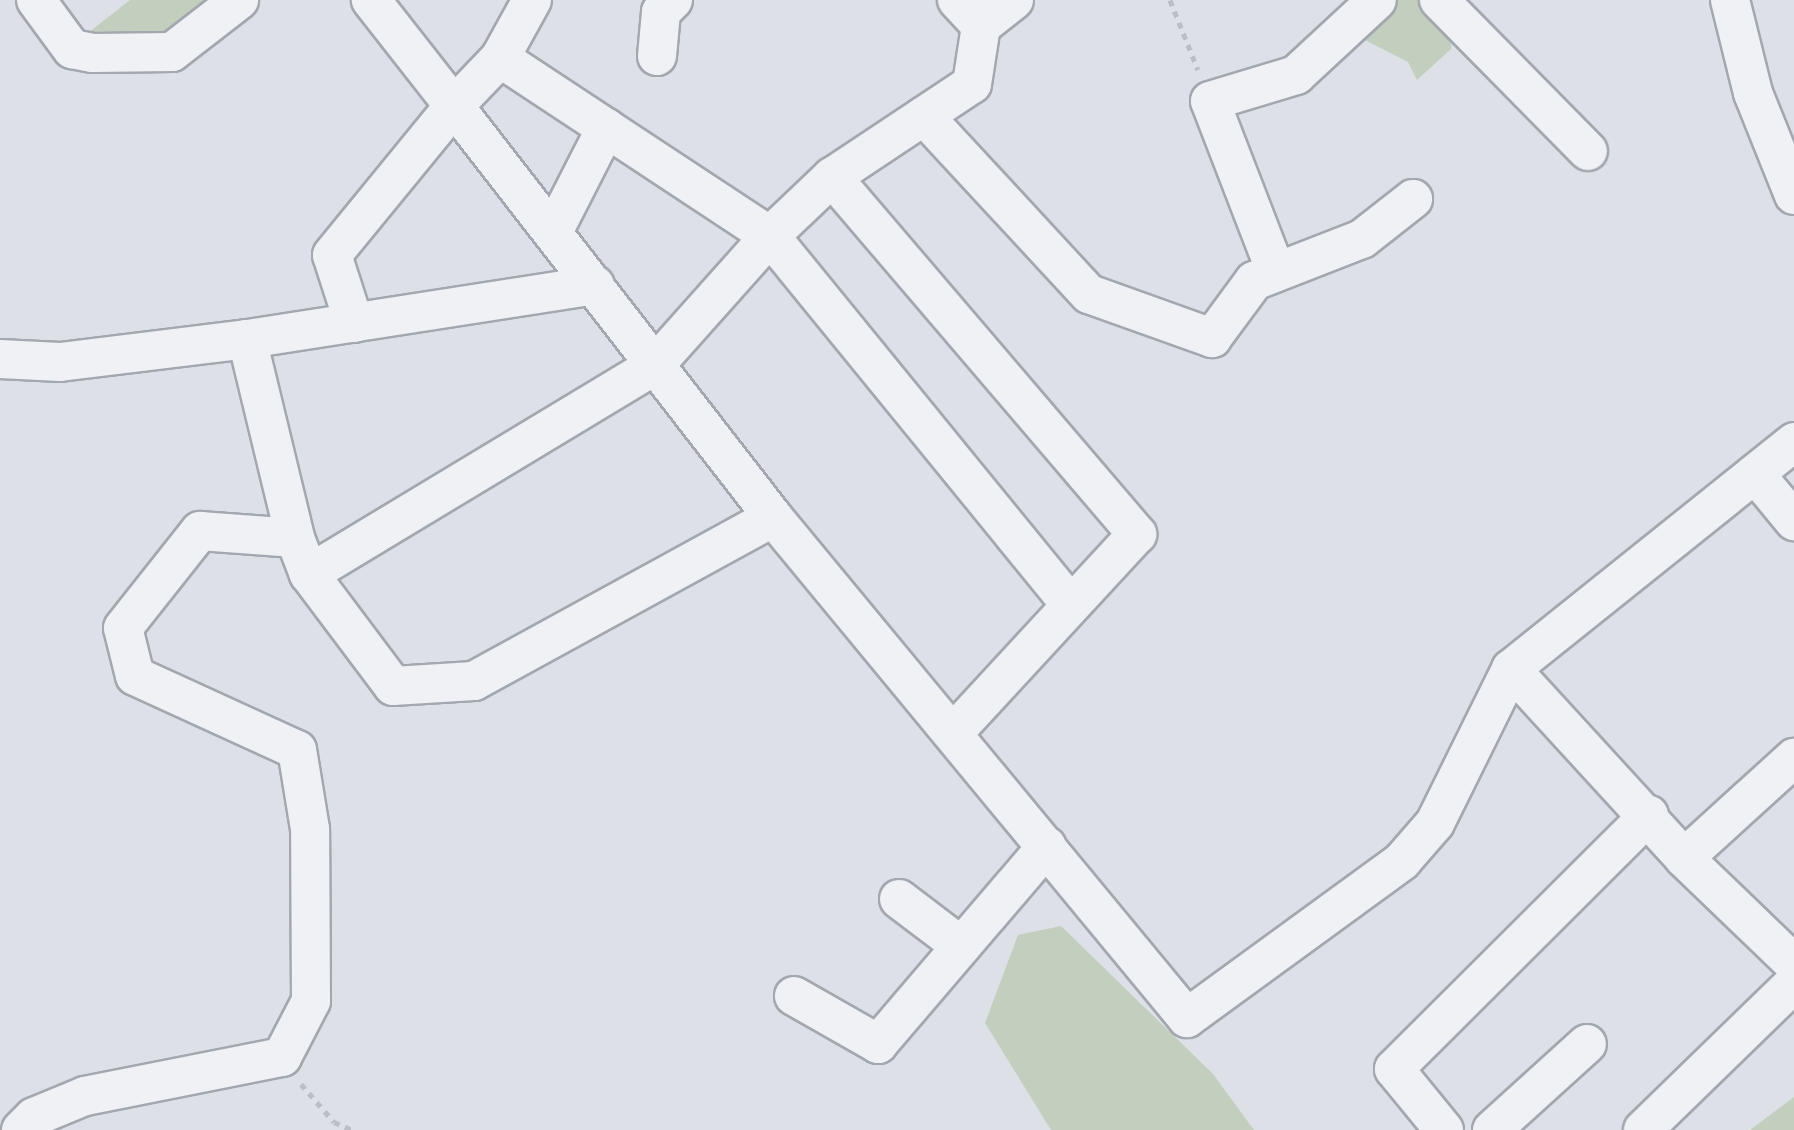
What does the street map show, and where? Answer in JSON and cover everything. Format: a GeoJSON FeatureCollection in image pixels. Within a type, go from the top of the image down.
{"type":"FeatureCollection","features":[{"type":"Feature","properties":{"kind":"street"},"geometry":{"type":"LineString","coordinates":[[36,0],[72,49],[93,53],[172,52],[239,0]]}},
{"type":"Feature","properties":{"kind":"street"},"geometry":{"type":"LineString","coordinates":[[371,0],[773,517],[954,732],[1187,1018],[1402,861],[1435,823],[1511,669],[1794,442]]}},
{"type":"Feature","properties":{"kind":"street"},"geometry":{"type":"LineString","coordinates":[[354,323],[332,255],[454,106],[500,58],[532,0]]}},
{"type":"Feature","properties":{"kind":"street"},"geometry":{"type":"LineString","coordinates":[[657,56],[661,12],[673,0]]}},
{"type":"Feature","properties":{"kind":"street"},"geometry":{"type":"LineString","coordinates":[[309,574],[655,365],[770,236],[832,177],[972,84],[969,13],[1014,0]]}},
{"type":"Feature","properties":{"kind":"street"},"geometry":{"type":"LineString","coordinates":[[1276,272],[1210,101],[1296,75],[1377,0]]}},
{"type":"Feature","properties":{"kind":"street"},"geometry":{"type":"LineString","coordinates":[[1439,0],[1588,151]]}},
{"type":"Feature","properties":{"kind":"street"},"geometry":{"type":"LineString","coordinates":[[1730,0],[1753,93],[1794,195]]}},
{"type":"Feature","properties":{"kind":"street"},"geometry":{"type":"LineString","coordinates":[[500,58],[770,236],[1071,605]]}},
{"type":"Feature","properties":{"kind":"street"},"geometry":{"type":"LineString","coordinates":[[924,116],[1089,294],[1212,338],[1254,281],[1362,239],[1413,199]]}},
{"type":"Feature","properties":{"kind":"street"},"geometry":{"type":"LineString","coordinates":[[553,232],[606,128]]}},
{"type":"Feature","properties":{"kind":"street"},"geometry":{"type":"LineString","coordinates":[[832,177],[1137,534],[954,732]]}},
{"type":"Feature","properties":{"kind":"street"},"geometry":{"type":"LineString","coordinates":[[0,359],[60,362],[247,339],[595,285]]}},
{"type":"Feature","properties":{"kind":"street"},"geometry":{"type":"LineString","coordinates":[[247,339],[295,538],[309,574],[393,686],[474,681],[773,517]]}},
{"type":"Feature","properties":{"kind":"street"},"geometry":{"type":"LineString","coordinates":[[1756,475],[1794,521]]}},
{"type":"Feature","properties":{"kind":"street"},"geometry":{"type":"LineString","coordinates":[[21,1130],[34,1117],[85,1096],[282,1057],[311,1001],[310,829],[297,750],[135,676],[123,628],[200,531],[295,538]]}},
{"type":"Feature","properties":{"kind":"street"},"geometry":{"type":"LineString","coordinates":[[1511,669],[1649,815],[1684,858],[1794,964]]}},
{"type":"Feature","properties":{"kind":"street"},"geometry":{"type":"LineString","coordinates":[[1684,858],[1794,758]]}},
{"type":"Feature","properties":{"kind":"street"},"geometry":{"type":"LineString","coordinates":[[1444,1130],[1394,1069],[1649,815]]}},
{"type":"Feature","properties":{"kind":"street"},"geometry":{"type":"LineString","coordinates":[[794,996],[878,1044],[1047,846]]}},
{"type":"Feature","properties":{"kind":"street"},"geometry":{"type":"LineString","coordinates":[[899,899],[961,946]]}},
{"type":"Feature","properties":{"kind":"street"},"geometry":{"type":"LineString","coordinates":[[1643,1130],[1794,983]]}},
{"type":"Feature","properties":{"kind":"street"},"geometry":{"type":"LineString","coordinates":[[1492,1130],[1587,1044]]}},
{"type":"Feature","properties":{"kind":"path"},"geometry":{"type":"LineString","coordinates":[[1170,0],[1210,101]]}},
{"type":"Feature","properties":{"kind":"path"},"geometry":{"type":"LineString","coordinates":[[282,1057],[334,1122],[353,1130]]}},
{"type":"Feature","properties":{"kind":"green space"},"geometry":{"type":"Polygon","coordinates":[[[130,0],[215,0],[164,42],[84,36],[130,0]]]}},
{"type":"Feature","properties":{"kind":"green space"},"geometry":{"type":"Polygon","coordinates":[[[1392,0],[1425,0],[1454,26],[1451,49],[1417,80],[1408,62],[1357,36],[1392,0]]]}},
{"type":"Feature","properties":{"kind":"green space"},"geometry":{"type":"Polygon","coordinates":[[[1061,926],[1213,1074],[1254,1130],[1051,1130],[985,1023],[1018,935],[1061,926]]]}},
{"type":"Feature","properties":{"kind":"green space"},"geometry":{"type":"Polygon","coordinates":[[[1794,1097],[1794,1130],[1750,1130],[1794,1097]]]}}]}
